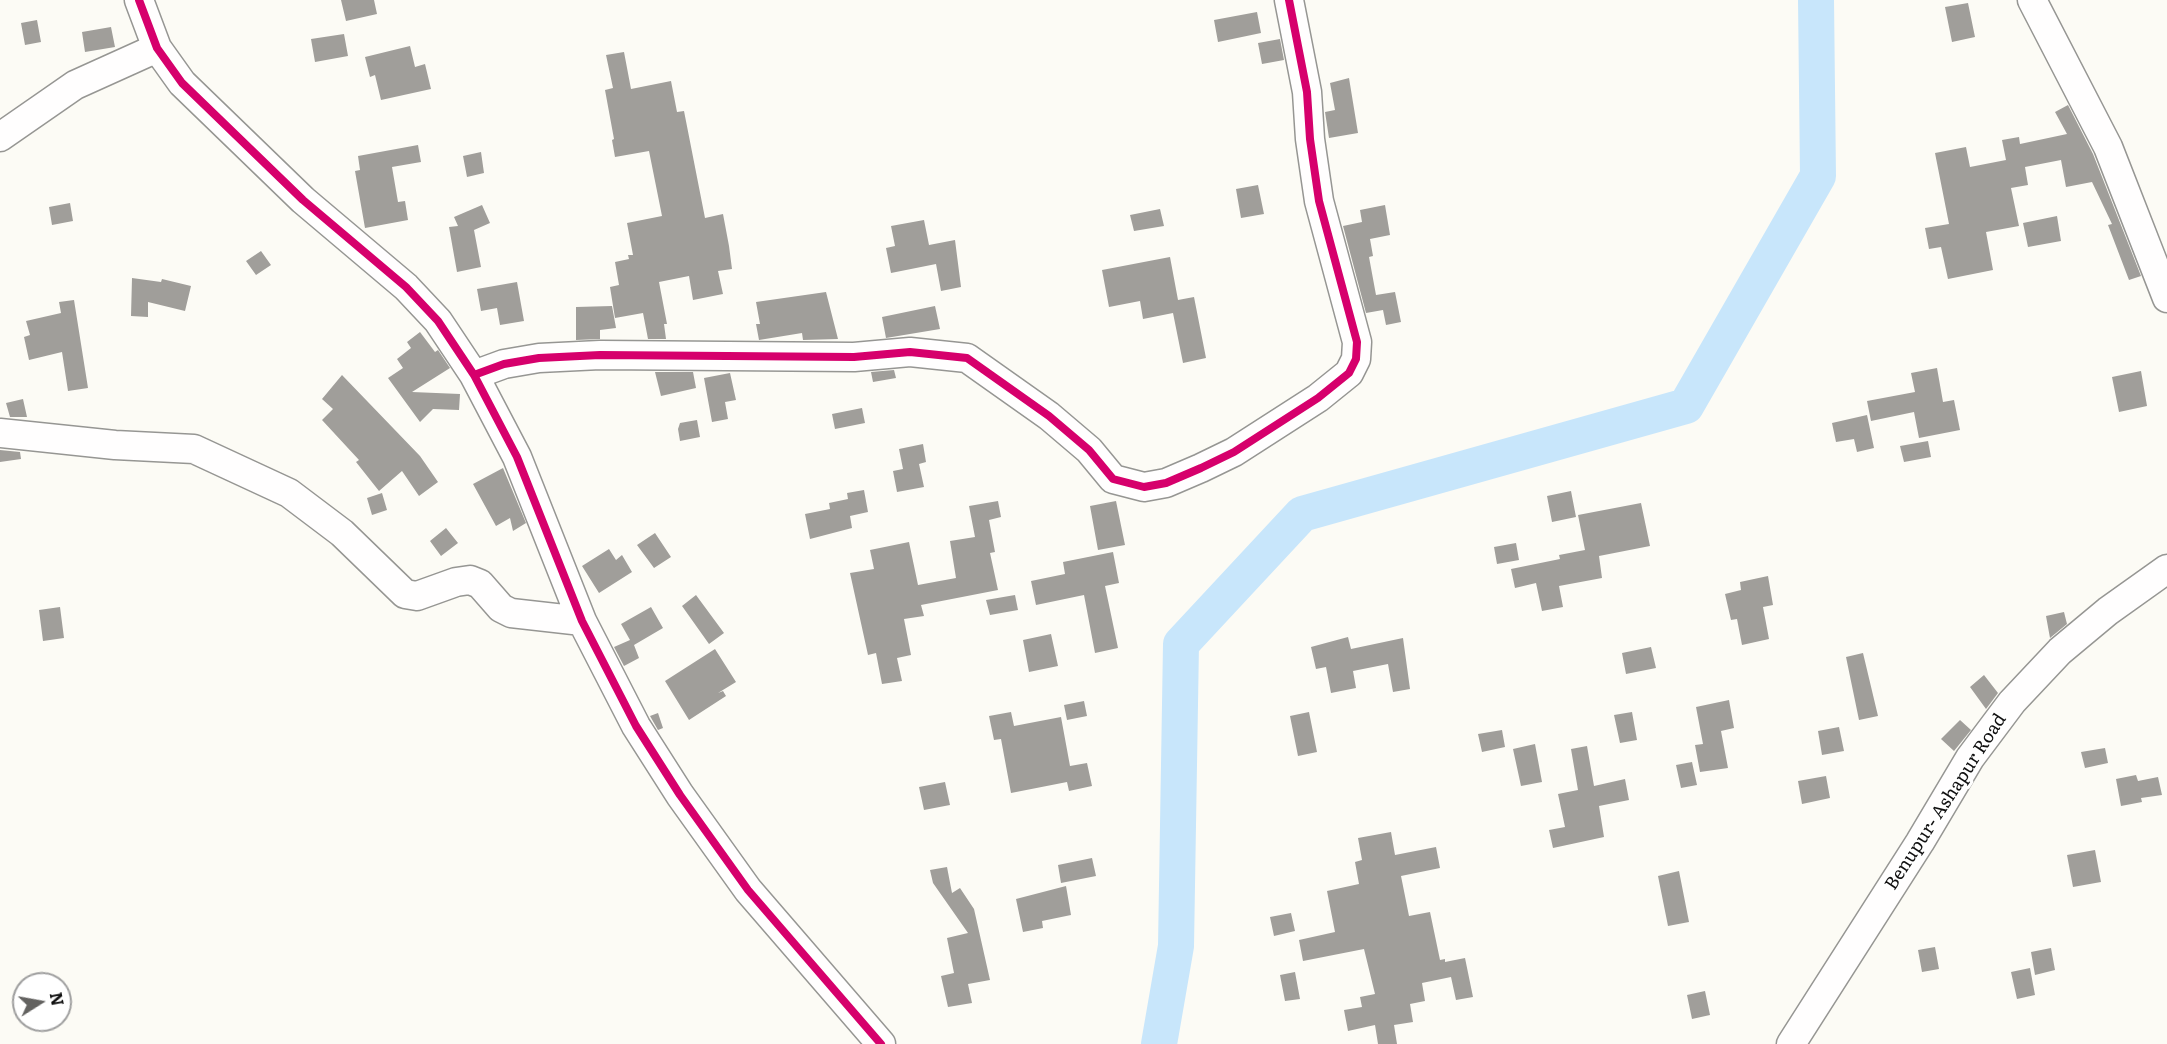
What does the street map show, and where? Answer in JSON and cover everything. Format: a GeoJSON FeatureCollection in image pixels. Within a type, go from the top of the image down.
{"type":"FeatureCollection","features":[{"type":"Feature","properties":{"kind":"street"},"geometry":{"type":"LineString","coordinates":[[139,0],[157,48],[182,83],[303,200],[406,287],[438,321],[474,375],[516,457],[582,621],[617,692],[680,795],[748,890],[881,1044]]}},
{"type":"Feature","properties":{"kind":"street"},"geometry":{"type":"LineString","coordinates":[[474,375],[504,364],[539,358],[600,355],[854,357],[910,352],[967,358],[1049,416],[1089,450],[1113,480],[1144,487],[1167,483],[1201,468],[1234,452],[1318,398],[1349,373],[1356,359],[1357,342],[1319,201],[1310,139],[1307,92],[1289,0]]}},
{"type":"Feature","properties":{"kind":"street"},"geometry":{"type":"LineString","coordinates":[[2032,0],[2108,147],[2167,298]]}},
{"type":"Feature","properties":{"kind":"street"},"geometry":{"type":"LineString","coordinates":[[0,137],[75,85],[157,48]]}},
{"type":"Feature","properties":{"kind":"street"},"geometry":{"type":"LineString","coordinates":[[0,433],[115,445],[194,449],[289,493],[342,533],[405,594],[417,596],[456,582],[470,580],[480,584],[501,608],[511,613],[582,621]]}},
{"type":"Feature","properties":{"kind":"street","name":"Benupur- Ashapur Road"},"geometry":{"type":"LineString","coordinates":[[1791,1044],[1920,842],[1970,758],[2012,702],[2060,651],[2167,569]]}},
{"type":"Feature","properties":{"kind":"building"},"geometry":{"type":"Polygon","coordinates":[[[341,0],[374,0],[377,14],[346,21],[341,0]]]}},
{"type":"Feature","properties":{"kind":"building"},"geometry":{"type":"Polygon","coordinates":[[[1968,3],[1975,37],[1952,42],[1945,7],[1968,3]]]}},
{"type":"Feature","properties":{"kind":"building"},"geometry":{"type":"Polygon","coordinates":[[[1257,12],[1261,33],[1218,42],[1214,20],[1257,12]]]}},
{"type":"Feature","properties":{"kind":"building"},"geometry":{"type":"Polygon","coordinates":[[[37,20],[41,42],[25,45],[21,23],[37,20]]]}},
{"type":"Feature","properties":{"kind":"building"},"geometry":{"type":"Polygon","coordinates":[[[111,27],[115,47],[85,52],[82,32],[111,27]]]}},
{"type":"Feature","properties":{"kind":"building"},"geometry":{"type":"Polygon","coordinates":[[[344,34],[348,56],[315,62],[311,39],[344,34]]]}},
{"type":"Feature","properties":{"kind":"building"},"geometry":{"type":"Polygon","coordinates":[[[1280,39],[1284,60],[1262,64],[1258,43],[1280,39]]]}},
{"type":"Feature","properties":{"kind":"building"},"geometry":{"type":"Polygon","coordinates":[[[410,46],[415,67],[425,64],[431,89],[381,100],[375,75],[370,77],[365,57],[410,46]]]}},
{"type":"Feature","properties":{"kind":"building"},"geometry":{"type":"Polygon","coordinates":[[[624,52],[631,89],[671,81],[677,112],[684,111],[705,218],[723,214],[729,246],[732,269],[718,271],[723,294],[693,300],[689,276],[659,282],[667,324],[664,324],[666,339],[648,339],[643,313],[615,318],[610,287],[619,285],[615,262],[629,259],[628,255],[633,255],[627,223],[662,216],[649,151],[615,157],[605,90],[613,88],[606,55],[624,52]]]}},
{"type":"Feature","properties":{"kind":"building"},"geometry":{"type":"Polygon","coordinates":[[[1349,78],[1358,133],[1329,138],[1325,112],[1335,110],[1330,83],[1349,78]]]}},
{"type":"Feature","properties":{"kind":"building"},"geometry":{"type":"Polygon","coordinates":[[[2068,105],[2093,154],[2141,276],[2129,280],[2108,225],[2112,224],[2092,182],[2066,187],[2061,160],[2025,167],[2028,185],[2011,188],[2019,226],[1986,232],[1993,270],[1948,279],[1941,247],[1929,249],[1925,228],[1949,224],[1935,153],[1966,147],[1970,167],[2006,160],[2002,140],[2019,137],[2020,144],[2067,134],[2055,112],[2068,105]]]}},
{"type":"Feature","properties":{"kind":"building"},"geometry":{"type":"Polygon","coordinates":[[[418,145],[421,162],[392,167],[398,202],[405,201],[408,220],[365,228],[355,171],[360,170],[358,156],[418,145]]]}},
{"type":"Feature","properties":{"kind":"building"},"geometry":{"type":"Polygon","coordinates":[[[481,152],[484,173],[467,177],[463,156],[481,152]]]}},
{"type":"Feature","properties":{"kind":"building"},"geometry":{"type":"Polygon","coordinates":[[[1258,185],[1264,214],[1241,218],[1236,189],[1258,185]]]}},
{"type":"Feature","properties":{"kind":"building"},"geometry":{"type":"Polygon","coordinates":[[[70,203],[73,221],[52,225],[49,207],[70,203]]]}},
{"type":"Feature","properties":{"kind":"building"},"geometry":{"type":"Polygon","coordinates":[[[482,205],[490,223],[474,230],[481,267],[457,272],[449,227],[458,226],[454,217],[482,205]]]}},
{"type":"Feature","properties":{"kind":"building"},"geometry":{"type":"Polygon","coordinates":[[[1385,205],[1390,235],[1370,239],[1373,256],[1369,257],[1376,295],[1395,292],[1401,322],[1386,325],[1383,310],[1366,313],[1343,226],[1362,222],[1360,210],[1385,205]]]}},
{"type":"Feature","properties":{"kind":"building"},"geometry":{"type":"Polygon","coordinates":[[[1160,209],[1164,226],[1134,231],[1130,215],[1160,209]]]}},
{"type":"Feature","properties":{"kind":"building"},"geometry":{"type":"Polygon","coordinates":[[[2057,216],[2061,241],[2028,247],[2023,223],[2057,216]]]}},
{"type":"Feature","properties":{"kind":"building"},"geometry":{"type":"Polygon","coordinates":[[[924,220],[929,245],[955,240],[961,287],[941,291],[936,264],[891,273],[886,248],[895,246],[891,226],[924,220]]]}},
{"type":"Feature","properties":{"kind":"building"},"geometry":{"type":"Polygon","coordinates":[[[261,251],[271,265],[256,275],[246,261],[261,251]]]}},
{"type":"Feature","properties":{"kind":"building"},"geometry":{"type":"Polygon","coordinates":[[[1170,257],[1178,300],[1194,297],[1206,358],[1183,363],[1173,313],[1143,319],[1140,301],[1109,307],[1102,270],[1170,257]]]}},
{"type":"Feature","properties":{"kind":"building"},"geometry":{"type":"Polygon","coordinates":[[[132,278],[161,282],[162,279],[191,286],[185,311],[148,302],[148,317],[131,316],[132,278]]]}},
{"type":"Feature","properties":{"kind":"building"},"geometry":{"type":"Polygon","coordinates":[[[517,282],[524,321],[500,325],[497,308],[481,311],[477,289],[517,282]]]}},
{"type":"Feature","properties":{"kind":"building"},"geometry":{"type":"Polygon","coordinates":[[[826,292],[838,339],[803,340],[802,333],[759,340],[756,324],[760,324],[756,302],[826,292]]]}},
{"type":"Feature","properties":{"kind":"building"},"geometry":{"type":"Polygon","coordinates":[[[74,300],[88,388],[68,391],[62,352],[29,360],[24,337],[30,335],[26,321],[61,313],[59,302],[74,300]]]}},
{"type":"Feature","properties":{"kind":"building"},"geometry":{"type":"Polygon","coordinates":[[[612,306],[616,328],[600,330],[600,339],[576,340],[576,307],[612,306]]]}},
{"type":"Feature","properties":{"kind":"building"},"geometry":{"type":"Polygon","coordinates":[[[935,306],[940,329],[886,338],[882,317],[935,306]]]}},
{"type":"Feature","properties":{"kind":"building"},"geometry":{"type":"Polygon","coordinates":[[[420,332],[435,352],[438,350],[450,368],[412,392],[460,394],[459,410],[433,409],[420,422],[388,378],[403,368],[397,359],[411,348],[407,342],[420,332]]]}},
{"type":"Feature","properties":{"kind":"building"},"geometry":{"type":"Polygon","coordinates":[[[1937,368],[1943,402],[1954,400],[1960,430],[1919,438],[1914,412],[1871,421],[1867,401],[1915,392],[1911,373],[1937,368]]]}},
{"type":"Feature","properties":{"kind":"building"},"geometry":{"type":"Polygon","coordinates":[[[894,370],[896,378],[873,382],[871,372],[894,370]]]}},
{"type":"Feature","properties":{"kind":"building"},"geometry":{"type":"Polygon","coordinates":[[[2141,371],[2147,406],[2119,412],[2112,377],[2141,371]]]}},
{"type":"Feature","properties":{"kind":"building"},"geometry":{"type":"Polygon","coordinates":[[[655,372],[693,372],[696,388],[661,396],[655,372]]]}},
{"type":"Feature","properties":{"kind":"building"},"geometry":{"type":"Polygon","coordinates":[[[730,373],[736,400],[725,402],[728,419],[712,422],[704,378],[730,373]]]}},
{"type":"Feature","properties":{"kind":"building"},"geometry":{"type":"Polygon","coordinates":[[[342,375],[420,456],[438,482],[419,496],[402,471],[379,491],[356,462],[359,460],[322,420],[333,409],[322,399],[342,375]]]}},
{"type":"Feature","properties":{"kind":"building"},"geometry":{"type":"Polygon","coordinates":[[[23,399],[27,417],[10,417],[6,403],[23,399]]]}},
{"type":"Feature","properties":{"kind":"building"},"geometry":{"type":"Polygon","coordinates":[[[862,408],[865,423],[835,429],[832,414],[862,408]]]}},
{"type":"Feature","properties":{"kind":"building"},"geometry":{"type":"Polygon","coordinates":[[[1867,415],[1874,448],[1857,452],[1854,439],[1836,442],[1832,423],[1867,415]]]}},
{"type":"Feature","properties":{"kind":"building"},"geometry":{"type":"Polygon","coordinates":[[[697,420],[700,437],[680,441],[678,429],[680,423],[697,420]]]}},
{"type":"Feature","properties":{"kind":"building"},"geometry":{"type":"Polygon","coordinates":[[[1928,441],[1931,457],[1904,462],[1900,446],[1928,441]]]}},
{"type":"Feature","properties":{"kind":"building"},"geometry":{"type":"Polygon","coordinates":[[[923,444],[926,462],[919,464],[924,487],[897,492],[893,471],[903,469],[899,449],[923,444]]]}},
{"type":"Feature","properties":{"kind":"building"},"geometry":{"type":"Polygon","coordinates":[[[0,450],[20,452],[21,459],[0,462],[0,450]]]}},
{"type":"Feature","properties":{"kind":"building"},"geometry":{"type":"Polygon","coordinates":[[[503,468],[526,523],[513,531],[510,518],[496,526],[473,484],[503,468]]]}},
{"type":"Feature","properties":{"kind":"building"},"geometry":{"type":"Polygon","coordinates":[[[864,490],[868,512],[850,516],[852,528],[810,539],[805,514],[830,509],[829,503],[848,499],[847,493],[864,490]]]}},
{"type":"Feature","properties":{"kind":"building"},"geometry":{"type":"Polygon","coordinates":[[[1571,491],[1576,517],[1552,522],[1547,496],[1571,491]]]}},
{"type":"Feature","properties":{"kind":"building"},"geometry":{"type":"Polygon","coordinates":[[[382,493],[387,510],[372,515],[367,498],[382,493]]]}},
{"type":"Feature","properties":{"kind":"building"},"geometry":{"type":"Polygon","coordinates":[[[998,501],[1001,517],[989,520],[995,552],[990,553],[998,590],[921,605],[924,616],[904,619],[911,655],[897,658],[902,681],[882,684],[876,653],[868,655],[850,573],[874,569],[870,550],[909,542],[918,585],[956,578],[950,541],[975,537],[969,506],[998,501]]]}},
{"type":"Feature","properties":{"kind":"building"},"geometry":{"type":"Polygon","coordinates":[[[1116,501],[1125,545],[1098,550],[1090,506],[1116,501]]]}},
{"type":"Feature","properties":{"kind":"building"},"geometry":{"type":"Polygon","coordinates":[[[1641,503],[1650,546],[1599,556],[1602,578],[1559,586],[1563,607],[1542,611],[1536,583],[1515,588],[1511,569],[1560,559],[1559,555],[1585,550],[1578,515],[1641,503]]]}},
{"type":"Feature","properties":{"kind":"building"},"geometry":{"type":"Polygon","coordinates":[[[446,528],[458,543],[441,556],[430,541],[446,528]]]}},
{"type":"Feature","properties":{"kind":"building"},"geometry":{"type":"Polygon","coordinates":[[[655,533],[671,557],[654,568],[637,545],[655,533]]]}},
{"type":"Feature","properties":{"kind":"building"},"geometry":{"type":"Polygon","coordinates":[[[1516,543],[1519,560],[1497,564],[1494,547],[1516,543]]]}},
{"type":"Feature","properties":{"kind":"building"},"geometry":{"type":"Polygon","coordinates":[[[609,549],[616,560],[622,555],[632,572],[599,593],[582,566],[609,549]]]}},
{"type":"Feature","properties":{"kind":"building"},"geometry":{"type":"Polygon","coordinates":[[[1113,552],[1119,583],[1105,586],[1118,648],[1095,653],[1084,595],[1036,605],[1031,581],[1065,574],[1063,562],[1113,552]]]}},
{"type":"Feature","properties":{"kind":"building"},"geometry":{"type":"Polygon","coordinates":[[[1768,576],[1773,605],[1763,607],[1769,639],[1742,645],[1737,619],[1731,620],[1725,594],[1741,590],[1740,582],[1768,576]]]}},
{"type":"Feature","properties":{"kind":"building"},"geometry":{"type":"Polygon","coordinates":[[[696,595],[724,633],[709,644],[682,606],[696,595]]]}},
{"type":"Feature","properties":{"kind":"building"},"geometry":{"type":"Polygon","coordinates":[[[1015,595],[1018,610],[990,615],[986,600],[1015,595]]]}},
{"type":"Feature","properties":{"kind":"building"},"geometry":{"type":"Polygon","coordinates":[[[60,607],[64,638],[43,641],[39,610],[60,607]]]}},
{"type":"Feature","properties":{"kind":"building"},"geometry":{"type":"Polygon","coordinates":[[[651,607],[663,628],[634,645],[639,658],[624,666],[614,647],[630,640],[621,624],[651,607]]]}},
{"type":"Feature","properties":{"kind":"building"},"geometry":{"type":"Polygon","coordinates":[[[2064,612],[2067,624],[2050,638],[2046,616],[2064,612]]]}},
{"type":"Feature","properties":{"kind":"building"},"geometry":{"type":"Polygon","coordinates":[[[1051,634],[1058,666],[1029,672],[1023,640],[1051,634]]]}},
{"type":"Feature","properties":{"kind":"building"},"geometry":{"type":"Polygon","coordinates":[[[1348,637],[1351,649],[1403,638],[1410,689],[1393,692],[1388,664],[1353,671],[1356,688],[1331,693],[1326,667],[1316,669],[1311,647],[1348,637]]]}},
{"type":"Feature","properties":{"kind":"building"},"geometry":{"type":"Polygon","coordinates":[[[1651,647],[1656,668],[1626,674],[1622,653],[1651,647]]]}},
{"type":"Feature","properties":{"kind":"building"},"geometry":{"type":"Polygon","coordinates":[[[715,649],[736,682],[718,693],[723,691],[726,696],[689,720],[665,681],[715,649]]]}},
{"type":"Feature","properties":{"kind":"building"},"geometry":{"type":"Polygon","coordinates":[[[1863,653],[1878,716],[1859,720],[1846,657],[1863,653]]]}},
{"type":"Feature","properties":{"kind":"building"},"geometry":{"type":"Polygon","coordinates":[[[1984,675],[1998,693],[1986,709],[1970,687],[1984,675]]]}},
{"type":"Feature","properties":{"kind":"building"},"geometry":{"type":"Polygon","coordinates":[[[1729,700],[1734,728],[1721,731],[1728,768],[1700,772],[1695,745],[1703,744],[1696,707],[1729,700]]]}},
{"type":"Feature","properties":{"kind":"building"},"geometry":{"type":"Polygon","coordinates":[[[1084,701],[1087,716],[1067,720],[1064,705],[1084,701]]]}},
{"type":"Feature","properties":{"kind":"building"},"geometry":{"type":"Polygon","coordinates":[[[1011,712],[1014,726],[1061,717],[1070,766],[1087,763],[1092,786],[1069,791],[1067,782],[1011,793],[1001,739],[994,740],[989,716],[1011,712]]]}},
{"type":"Feature","properties":{"kind":"building"},"geometry":{"type":"Polygon","coordinates":[[[1309,712],[1317,752],[1298,756],[1290,716],[1309,712]]]}},
{"type":"Feature","properties":{"kind":"building"},"geometry":{"type":"Polygon","coordinates":[[[1632,712],[1637,740],[1620,743],[1614,715],[1632,712]]]}},
{"type":"Feature","properties":{"kind":"building"},"geometry":{"type":"Polygon","coordinates":[[[658,713],[663,728],[658,730],[650,716],[658,713]]]}},
{"type":"Feature","properties":{"kind":"building"},"geometry":{"type":"Polygon","coordinates":[[[1960,720],[1971,730],[1954,751],[1941,739],[1960,720]]]}},
{"type":"Feature","properties":{"kind":"building"},"geometry":{"type":"Polygon","coordinates":[[[1839,727],[1844,751],[1822,755],[1818,731],[1839,727]]]}},
{"type":"Feature","properties":{"kind":"building"},"geometry":{"type":"Polygon","coordinates":[[[1502,730],[1505,747],[1482,752],[1478,734],[1502,730]]]}},
{"type":"Feature","properties":{"kind":"building"},"geometry":{"type":"Polygon","coordinates":[[[1535,744],[1542,782],[1521,786],[1513,749],[1535,744]]]}},
{"type":"Feature","properties":{"kind":"building"},"geometry":{"type":"Polygon","coordinates":[[[1587,746],[1594,786],[1625,779],[1629,800],[1599,806],[1604,837],[1553,848],[1549,830],[1565,827],[1558,794],[1578,790],[1571,749],[1587,746]]]}},
{"type":"Feature","properties":{"kind":"building"},"geometry":{"type":"Polygon","coordinates":[[[2105,748],[2108,763],[2085,768],[2081,752],[2105,748]]]}},
{"type":"Feature","properties":{"kind":"building"},"geometry":{"type":"Polygon","coordinates":[[[1692,762],[1697,785],[1681,788],[1676,765],[1692,762]]]}},
{"type":"Feature","properties":{"kind":"building"},"geometry":{"type":"Polygon","coordinates":[[[2136,775],[2138,781],[2158,777],[2162,795],[2141,798],[2142,802],[2121,806],[2116,779],[2136,775]]]}},
{"type":"Feature","properties":{"kind":"building"},"geometry":{"type":"Polygon","coordinates":[[[1826,776],[1830,798],[1802,804],[1798,781],[1826,776]]]}},
{"type":"Feature","properties":{"kind":"building"},"geometry":{"type":"Polygon","coordinates":[[[945,782],[950,805],[924,810],[919,787],[945,782]]]}},
{"type":"Feature","properties":{"kind":"building"},"geometry":{"type":"Polygon","coordinates":[[[1391,832],[1395,855],[1436,847],[1440,868],[1401,876],[1409,916],[1430,912],[1440,960],[1445,959],[1445,962],[1465,958],[1473,997],[1456,1000],[1451,977],[1422,983],[1425,1001],[1410,1004],[1413,1022],[1394,1025],[1397,1044],[1378,1044],[1375,1025],[1348,1031],[1344,1010],[1362,1007],[1360,997],[1375,994],[1364,949],[1303,961],[1299,940],[1335,932],[1327,891],[1359,884],[1355,862],[1362,860],[1358,838],[1391,832]]]}},
{"type":"Feature","properties":{"kind":"building"},"geometry":{"type":"Polygon","coordinates":[[[2095,850],[2101,882],[2073,887],[2067,855],[2095,850]]]}},
{"type":"Feature","properties":{"kind":"building"},"geometry":{"type":"Polygon","coordinates":[[[1092,858],[1096,876],[1061,883],[1058,865],[1092,858]]]}},
{"type":"Feature","properties":{"kind":"building"},"geometry":{"type":"Polygon","coordinates":[[[947,867],[952,893],[960,888],[974,909],[990,980],[968,984],[972,1003],[948,1007],[941,976],[954,973],[947,938],[968,933],[933,883],[930,870],[947,867]]]}},
{"type":"Feature","properties":{"kind":"building"},"geometry":{"type":"Polygon","coordinates":[[[1679,871],[1689,922],[1668,926],[1658,876],[1679,871]]]}},
{"type":"Feature","properties":{"kind":"building"},"geometry":{"type":"Polygon","coordinates":[[[1066,886],[1071,915],[1042,921],[1043,928],[1023,932],[1016,899],[1066,886]]]}},
{"type":"Feature","properties":{"kind":"building"},"geometry":{"type":"Polygon","coordinates":[[[1291,913],[1295,931],[1274,936],[1270,917],[1291,913]]]}},
{"type":"Feature","properties":{"kind":"building"},"geometry":{"type":"Polygon","coordinates":[[[1935,947],[1939,969],[1922,972],[1918,950],[1935,947]]]}},
{"type":"Feature","properties":{"kind":"building"},"geometry":{"type":"Polygon","coordinates":[[[2051,948],[2055,970],[2035,975],[2031,952],[2051,948]]]}},
{"type":"Feature","properties":{"kind":"building"},"geometry":{"type":"Polygon","coordinates":[[[2030,968],[2035,995],[2017,999],[2011,972],[2030,968]]]}},
{"type":"Feature","properties":{"kind":"building"},"geometry":{"type":"Polygon","coordinates":[[[1295,972],[1300,999],[1285,1001],[1280,975],[1295,972]]]}},
{"type":"Feature","properties":{"kind":"building"},"geometry":{"type":"Polygon","coordinates":[[[1705,991],[1710,1015],[1692,1019],[1687,995],[1705,991]]]}},
{"type":"Feature","properties":{"kind":"waterway"},"geometry":{"type":"LineString","coordinates":[[1159,1044],[1176,946],[1181,644],[1302,514],[1686,406],[1818,176],[1816,0]]}},
{"type":"Feature","properties":{"kind":"cycle path"},"geometry":{"type":"LineString","coordinates":[[139,0],[157,48],[182,83],[303,200],[406,287],[438,321],[474,375],[517,457],[582,621],[636,726],[680,795],[748,890],[881,1044]]}},
{"type":"Feature","properties":{"kind":"cycle path"},"geometry":{"type":"LineString","coordinates":[[474,375],[504,364],[539,358],[600,355],[854,357],[910,352],[967,358],[1049,416],[1089,450],[1113,479],[1144,487],[1166,483],[1201,468],[1234,452],[1318,398],[1349,373],[1356,359],[1357,342],[1319,201],[1310,139],[1307,92],[1289,0]]}}]}
